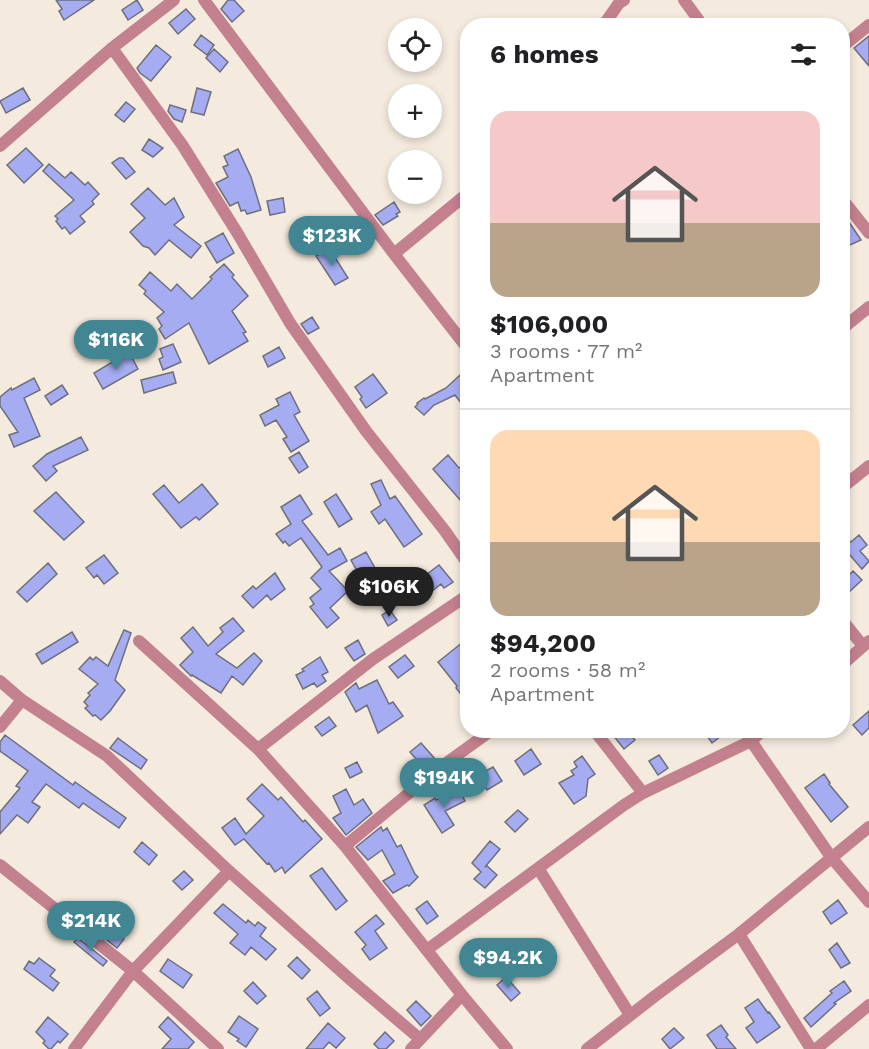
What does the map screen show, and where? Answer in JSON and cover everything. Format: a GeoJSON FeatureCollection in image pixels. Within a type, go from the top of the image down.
{"type":"FeatureCollection","features":[{"type":"Feature","properties":{"kind":"street"},"geometry":{"type":"LineString","coordinates":[[0,146],[112,48],[174,0]]}},
{"type":"Feature","properties":{"kind":"street"},"geometry":{"type":"LineString","coordinates":[[204,0],[460,339]]}},
{"type":"Feature","properties":{"kind":"street"},"geometry":{"type":"LineString","coordinates":[[609,18],[619,3],[624,0]]}},
{"type":"Feature","properties":{"kind":"street"},"geometry":{"type":"LineString","coordinates":[[684,0],[697,18]]}},
{"type":"Feature","properties":{"kind":"street"},"geometry":{"type":"LineString","coordinates":[[850,40],[869,25]]}},
{"type":"Feature","properties":{"kind":"street"},"geometry":{"type":"LineString","coordinates":[[112,48],[183,146],[290,323],[366,431],[460,553]]}},
{"type":"Feature","properties":{"kind":"street"},"geometry":{"type":"LineString","coordinates":[[394,254],[460,200]]}},
{"type":"Feature","properties":{"kind":"street"},"geometry":{"type":"LineString","coordinates":[[850,210],[869,233]]}},
{"type":"Feature","properties":{"kind":"street"},"geometry":{"type":"LineString","coordinates":[[850,322],[869,307]]}},
{"type":"Feature","properties":{"kind":"street"},"geometry":{"type":"LineString","coordinates":[[850,481],[869,466]]}},
{"type":"Feature","properties":{"kind":"street"},"geometry":{"type":"LineString","coordinates":[[258,749],[373,659],[460,600]]}},
{"type":"Feature","properties":{"kind":"street"},"geometry":{"type":"LineString","coordinates":[[850,628],[866,644],[850,657]]}},
{"type":"Feature","properties":{"kind":"street"},"geometry":{"type":"LineString","coordinates":[[139,641],[258,749],[345,846],[507,1049]]}},
{"type":"Feature","properties":{"kind":"street"},"geometry":{"type":"LineString","coordinates":[[0,681],[22,700],[107,756],[229,872],[420,1039]]}},
{"type":"Feature","properties":{"kind":"street"},"geometry":{"type":"LineString","coordinates":[[0,727],[22,700]]}},
{"type":"Feature","properties":{"kind":"street"},"geometry":{"type":"LineString","coordinates":[[345,846],[438,769],[481,738]]}},
{"type":"Feature","properties":{"kind":"street"},"geometry":{"type":"LineString","coordinates":[[600,738],[643,794]]}},
{"type":"Feature","properties":{"kind":"street"},"geometry":{"type":"LineString","coordinates":[[428,949],[624,805],[744,738]]}},
{"type":"Feature","properties":{"kind":"street"},"geometry":{"type":"LineString","coordinates":[[749,738],[831,857],[869,902]]}},
{"type":"Feature","properties":{"kind":"street"},"geometry":{"type":"LineString","coordinates":[[587,1049],[739,934],[869,827]]}},
{"type":"Feature","properties":{"kind":"street"},"geometry":{"type":"LineString","coordinates":[[0,865],[133,971],[218,1049]]}},
{"type":"Feature","properties":{"kind":"street"},"geometry":{"type":"LineString","coordinates":[[538,868],[630,1015]]}},
{"type":"Feature","properties":{"kind":"street"},"geometry":{"type":"LineString","coordinates":[[74,1049],[133,971],[229,872]]}},
{"type":"Feature","properties":{"kind":"street"},"geometry":{"type":"LineString","coordinates":[[739,934],[811,1049]]}},
{"type":"Feature","properties":{"kind":"street"},"geometry":{"type":"LineString","coordinates":[[411,1049],[462,995]]}},
{"type":"Feature","properties":{"kind":"street"},"geometry":{"type":"LineString","coordinates":[[816,1049],[869,1005]]}},
{"type":"Feature","properties":{"kind":"building"},"geometry":{"type":"Polygon","coordinates":[[[56,0],[94,0],[64,20],[59,11],[62,9],[56,0]]]}},
{"type":"Feature","properties":{"kind":"building"},"geometry":{"type":"Polygon","coordinates":[[[137,0],[143,10],[128,20],[122,10],[137,0]]]}},
{"type":"Feature","properties":{"kind":"building"},"geometry":{"type":"Polygon","coordinates":[[[228,0],[234,0],[244,11],[232,22],[221,9],[228,0]]]}},
{"type":"Feature","properties":{"kind":"building"},"geometry":{"type":"Polygon","coordinates":[[[186,9],[195,19],[178,34],[169,23],[186,9]]]}},
{"type":"Feature","properties":{"kind":"building"},"geometry":{"type":"Polygon","coordinates":[[[201,35],[214,45],[207,55],[194,45],[201,35]]]}},
{"type":"Feature","properties":{"kind":"building"},"geometry":{"type":"Polygon","coordinates":[[[869,36],[869,66],[854,48],[869,36]]]}},
{"type":"Feature","properties":{"kind":"building"},"geometry":{"type":"Polygon","coordinates":[[[156,45],[171,57],[151,81],[137,68],[156,45]]]}},
{"type":"Feature","properties":{"kind":"building"},"geometry":{"type":"Polygon","coordinates":[[[214,49],[228,62],[220,72],[206,58],[214,49]]]}},
{"type":"Feature","properties":{"kind":"building"},"geometry":{"type":"Polygon","coordinates":[[[23,88],[30,100],[6,113],[0,101],[23,88]]]}},
{"type":"Feature","properties":{"kind":"building"},"geometry":{"type":"Polygon","coordinates":[[[197,88],[211,92],[204,115],[191,112],[197,88]]]}},
{"type":"Feature","properties":{"kind":"building"},"geometry":{"type":"Polygon","coordinates":[[[126,102],[135,109],[124,122],[115,115],[126,102]]]}},
{"type":"Feature","properties":{"kind":"building"},"geometry":{"type":"Polygon","coordinates":[[[170,105],[186,110],[182,122],[174,119],[168,111],[170,105]]]}},
{"type":"Feature","properties":{"kind":"building"},"geometry":{"type":"Polygon","coordinates":[[[149,139],[163,148],[153,157],[142,150],[149,139]]]}},
{"type":"Feature","properties":{"kind":"building"},"geometry":{"type":"Polygon","coordinates":[[[26,148],[43,165],[24,183],[7,165],[26,148]]]}},
{"type":"Feature","properties":{"kind":"building"},"geometry":{"type":"Polygon","coordinates":[[[238,149],[251,177],[261,210],[247,214],[245,210],[241,211],[238,202],[230,206],[216,183],[228,177],[223,167],[228,165],[224,156],[238,149]]]}},
{"type":"Feature","properties":{"kind":"building"},"geometry":{"type":"Polygon","coordinates":[[[123,158],[135,172],[126,179],[112,163],[123,158]]]}},
{"type":"Feature","properties":{"kind":"building"},"geometry":{"type":"Polygon","coordinates":[[[49,164],[65,178],[71,172],[85,185],[88,182],[99,194],[92,201],[94,204],[80,216],[85,222],[70,234],[65,227],[62,229],[55,216],[74,200],[43,171],[49,164]]]}},
{"type":"Feature","properties":{"kind":"building"},"geometry":{"type":"Polygon","coordinates":[[[148,188],[165,205],[174,198],[184,217],[174,225],[201,246],[191,258],[169,240],[155,255],[130,232],[145,218],[131,204],[148,188]]]}},
{"type":"Feature","properties":{"kind":"building"},"geometry":{"type":"Polygon","coordinates":[[[283,198],[285,212],[270,215],[267,201],[283,198]]]}},
{"type":"Feature","properties":{"kind":"building"},"geometry":{"type":"Polygon","coordinates":[[[391,204],[395,204],[400,212],[396,214],[398,216],[383,225],[375,215],[391,204]]]}},
{"type":"Feature","properties":{"kind":"building"},"geometry":{"type":"Polygon","coordinates":[[[850,224],[861,240],[850,245],[850,224]]]}},
{"type":"Feature","properties":{"kind":"building"},"geometry":{"type":"Polygon","coordinates":[[[349,232],[353,242],[339,248],[334,238],[349,232]]]}},
{"type":"Feature","properties":{"kind":"building"},"geometry":{"type":"Polygon","coordinates":[[[223,233],[234,253],[217,263],[205,243],[223,233]]]}},
{"type":"Feature","properties":{"kind":"building"},"geometry":{"type":"Polygon","coordinates":[[[329,248],[348,278],[335,285],[316,256],[329,248]]]}},
{"type":"Feature","properties":{"kind":"building"},"geometry":{"type":"Polygon","coordinates":[[[224,264],[248,296],[232,311],[246,332],[243,333],[248,341],[209,364],[189,323],[165,339],[159,329],[162,326],[157,318],[164,312],[144,294],[146,291],[139,285],[150,272],[171,291],[177,284],[192,299],[224,264]]]}},
{"type":"Feature","properties":{"kind":"building"},"geometry":{"type":"Polygon","coordinates":[[[312,317],[319,328],[308,334],[301,324],[312,317]]]}},
{"type":"Feature","properties":{"kind":"building"},"geometry":{"type":"Polygon","coordinates":[[[173,344],[181,362],[163,370],[159,359],[163,357],[160,349],[173,344]]]}},
{"type":"Feature","properties":{"kind":"building"},"geometry":{"type":"Polygon","coordinates":[[[279,347],[285,358],[268,367],[263,356],[279,347]]]}},
{"type":"Feature","properties":{"kind":"building"},"geometry":{"type":"Polygon","coordinates":[[[129,352],[138,369],[103,389],[94,373],[129,352]]]}},
{"type":"Feature","properties":{"kind":"building"},"geometry":{"type":"Polygon","coordinates":[[[173,372],[176,383],[144,393],[141,380],[173,372]]]}},
{"type":"Feature","properties":{"kind":"building"},"geometry":{"type":"Polygon","coordinates":[[[373,374],[387,393],[366,408],[355,387],[373,374]]]}},
{"type":"Feature","properties":{"kind":"building"},"geometry":{"type":"Polygon","coordinates":[[[460,375],[460,402],[455,395],[434,405],[424,415],[415,407],[424,398],[446,388],[460,375]]]}},
{"type":"Feature","properties":{"kind":"building"},"geometry":{"type":"Polygon","coordinates":[[[34,378],[40,390],[24,398],[40,436],[14,447],[9,435],[18,432],[0,406],[0,397],[11,388],[12,390],[34,378]]]}},
{"type":"Feature","properties":{"kind":"building"},"geometry":{"type":"Polygon","coordinates":[[[62,385],[68,394],[51,405],[45,396],[62,385]]]}},
{"type":"Feature","properties":{"kind":"building"},"geometry":{"type":"Polygon","coordinates":[[[290,392],[300,412],[294,415],[309,441],[291,452],[283,439],[287,437],[276,420],[265,426],[260,415],[279,405],[276,399],[290,392]]]}},
{"type":"Feature","properties":{"kind":"building"},"geometry":{"type":"Polygon","coordinates":[[[81,437],[88,450],[53,466],[57,471],[46,481],[33,466],[47,454],[81,437]]]}},
{"type":"Feature","properties":{"kind":"building"},"geometry":{"type":"Polygon","coordinates":[[[299,452],[308,467],[299,473],[289,458],[299,452]]]}},
{"type":"Feature","properties":{"kind":"building"},"geometry":{"type":"Polygon","coordinates":[[[448,455],[460,467],[460,500],[433,469],[448,455]]]}},
{"type":"Feature","properties":{"kind":"building"},"geometry":{"type":"Polygon","coordinates":[[[381,480],[390,499],[395,496],[422,534],[404,547],[385,519],[379,524],[371,512],[381,505],[371,484],[381,480]]]}},
{"type":"Feature","properties":{"kind":"building"},"geometry":{"type":"Polygon","coordinates":[[[202,484],[218,504],[199,520],[196,517],[181,528],[153,494],[164,485],[179,503],[202,484]]]}},
{"type":"Feature","properties":{"kind":"building"},"geometry":{"type":"Polygon","coordinates":[[[56,492],[84,522],[64,540],[34,511],[56,492]]]}},
{"type":"Feature","properties":{"kind":"building"},"geometry":{"type":"Polygon","coordinates":[[[336,494],[352,519],[339,527],[324,502],[336,494]]]}},
{"type":"Feature","properties":{"kind":"building"},"geometry":{"type":"Polygon","coordinates":[[[300,495],[312,514],[302,521],[328,555],[340,548],[347,561],[329,571],[348,591],[330,608],[339,618],[327,628],[310,607],[314,604],[310,598],[321,589],[311,578],[322,567],[301,538],[289,546],[285,541],[283,543],[276,534],[291,524],[281,507],[300,495]]]}},
{"type":"Feature","properties":{"kind":"building"},"geometry":{"type":"Polygon","coordinates":[[[859,535],[867,545],[860,551],[869,561],[862,569],[850,555],[850,541],[859,535]]]}},
{"type":"Feature","properties":{"kind":"building"},"geometry":{"type":"Polygon","coordinates":[[[366,552],[379,575],[368,581],[362,568],[357,571],[351,560],[366,552]]]}},
{"type":"Feature","properties":{"kind":"building"},"geometry":{"type":"Polygon","coordinates":[[[104,555],[118,573],[104,584],[97,575],[94,578],[86,568],[104,555]]]}},
{"type":"Feature","properties":{"kind":"building"},"geometry":{"type":"Polygon","coordinates":[[[48,563],[57,574],[27,602],[17,592],[48,563]]]}},
{"type":"Feature","properties":{"kind":"building"},"geometry":{"type":"Polygon","coordinates":[[[439,565],[453,582],[444,588],[441,584],[431,592],[421,579],[439,565]]]}},
{"type":"Feature","properties":{"kind":"building"},"geometry":{"type":"Polygon","coordinates":[[[853,571],[862,580],[850,591],[850,574],[853,571]]]}},
{"type":"Feature","properties":{"kind":"building"},"geometry":{"type":"Polygon","coordinates":[[[275,573],[285,589],[271,600],[267,595],[253,608],[242,596],[253,586],[256,589],[275,573]]]}},
{"type":"Feature","properties":{"kind":"building"},"geometry":{"type":"Polygon","coordinates":[[[390,610],[397,620],[388,626],[382,615],[390,610]]]}},
{"type":"Feature","properties":{"kind":"building"},"geometry":{"type":"Polygon","coordinates":[[[233,618],[244,631],[216,654],[237,668],[254,653],[262,661],[243,685],[232,676],[221,693],[191,676],[180,665],[193,652],[181,638],[193,627],[208,646],[223,632],[220,628],[233,618]]]}},
{"type":"Feature","properties":{"kind":"building"},"geometry":{"type":"Polygon","coordinates":[[[124,630],[131,633],[115,680],[125,690],[101,720],[85,708],[88,706],[84,702],[90,695],[88,693],[98,684],[79,669],[90,657],[93,660],[96,657],[108,666],[124,630]]]}},
{"type":"Feature","properties":{"kind":"building"},"geometry":{"type":"Polygon","coordinates":[[[72,632],[78,642],[42,664],[36,654],[72,632]]]}},
{"type":"Feature","properties":{"kind":"building"},"geometry":{"type":"Polygon","coordinates":[[[358,640],[365,654],[354,661],[345,648],[358,640]]]}},
{"type":"Feature","properties":{"kind":"building"},"geometry":{"type":"Polygon","coordinates":[[[460,644],[460,693],[457,686],[438,662],[460,644]]]}},
{"type":"Feature","properties":{"kind":"building"},"geometry":{"type":"Polygon","coordinates":[[[405,655],[414,666],[398,678],[389,667],[405,655]]]}},
{"type":"Feature","properties":{"kind":"building"},"geometry":{"type":"Polygon","coordinates":[[[320,657],[328,672],[322,675],[326,681],[317,687],[314,683],[303,689],[296,675],[320,657]]]}},
{"type":"Feature","properties":{"kind":"building"},"geometry":{"type":"Polygon","coordinates":[[[377,680],[389,704],[393,702],[403,716],[378,733],[367,705],[356,712],[345,692],[356,683],[359,689],[377,680]]]}},
{"type":"Feature","properties":{"kind":"building"},"geometry":{"type":"Polygon","coordinates":[[[869,711],[869,728],[862,735],[853,725],[869,711]]]}},
{"type":"Feature","properties":{"kind":"building"},"geometry":{"type":"Polygon","coordinates":[[[329,717],[336,726],[322,736],[315,727],[329,717]]]}},
{"type":"Feature","properties":{"kind":"building"},"geometry":{"type":"Polygon","coordinates":[[[5,735],[73,785],[75,782],[126,818],[119,828],[83,803],[79,808],[46,784],[32,802],[40,807],[28,823],[17,815],[0,834],[0,812],[20,788],[16,786],[28,771],[0,751],[0,742],[5,735]]]}},
{"type":"Feature","properties":{"kind":"building"},"geometry":{"type":"Polygon","coordinates":[[[118,738],[147,760],[141,769],[110,748],[118,738]]]}},
{"type":"Feature","properties":{"kind":"building"},"geometry":{"type":"Polygon","coordinates":[[[615,738],[633,738],[635,740],[624,749],[615,738]]]}},
{"type":"Feature","properties":{"kind":"building"},"geometry":{"type":"Polygon","coordinates":[[[709,738],[719,738],[712,743],[709,738]]]}},
{"type":"Feature","properties":{"kind":"building"},"geometry":{"type":"Polygon","coordinates":[[[421,743],[436,760],[425,769],[410,752],[421,743]]]}},
{"type":"Feature","properties":{"kind":"building"},"geometry":{"type":"Polygon","coordinates":[[[531,749],[541,764],[524,775],[515,761],[531,749]]]}},
{"type":"Feature","properties":{"kind":"building"},"geometry":{"type":"Polygon","coordinates":[[[659,755],[668,768],[658,775],[649,761],[659,755]]]}},
{"type":"Feature","properties":{"kind":"building"},"geometry":{"type":"Polygon","coordinates":[[[582,756],[595,774],[588,779],[586,796],[574,804],[559,783],[574,775],[571,771],[577,767],[574,762],[582,756]]]}},
{"type":"Feature","properties":{"kind":"building"},"geometry":{"type":"Polygon","coordinates":[[[357,762],[362,772],[350,778],[345,768],[357,762]]]}},
{"type":"Feature","properties":{"kind":"building"},"geometry":{"type":"Polygon","coordinates":[[[493,767],[502,781],[487,790],[484,785],[481,787],[475,777],[493,767]]]}},
{"type":"Feature","properties":{"kind":"building"},"geometry":{"type":"Polygon","coordinates":[[[824,774],[829,784],[848,807],[831,822],[805,788],[824,774]]]}},
{"type":"Feature","properties":{"kind":"building"},"geometry":{"type":"Polygon","coordinates":[[[262,784],[278,800],[281,797],[322,839],[285,873],[282,867],[275,872],[244,839],[235,845],[222,828],[235,818],[246,834],[264,816],[247,799],[262,784]]]}},
{"type":"Feature","properties":{"kind":"building"},"geometry":{"type":"Polygon","coordinates":[[[346,789],[354,805],[363,799],[372,813],[346,835],[333,818],[341,813],[333,796],[346,789]]]}},
{"type":"Feature","properties":{"kind":"building"},"geometry":{"type":"Polygon","coordinates":[[[459,789],[465,801],[445,811],[454,825],[442,833],[424,805],[459,789]]]}},
{"type":"Feature","properties":{"kind":"building"},"geometry":{"type":"Polygon","coordinates":[[[518,810],[528,819],[515,832],[505,822],[518,810]]]}},
{"type":"Feature","properties":{"kind":"building"},"geometry":{"type":"Polygon","coordinates":[[[381,827],[383,831],[387,828],[397,847],[401,845],[418,877],[409,886],[393,893],[383,881],[395,874],[382,850],[368,860],[356,847],[381,827]]]}},
{"type":"Feature","properties":{"kind":"building"},"geometry":{"type":"Polygon","coordinates":[[[490,841],[500,849],[485,867],[487,866],[497,875],[485,888],[474,879],[481,872],[472,863],[490,841]]]}},
{"type":"Feature","properties":{"kind":"building"},"geometry":{"type":"Polygon","coordinates":[[[142,842],[157,855],[149,865],[134,852],[142,842]]]}},
{"type":"Feature","properties":{"kind":"building"},"geometry":{"type":"Polygon","coordinates":[[[322,868],[347,901],[336,910],[310,876],[322,868]]]}},
{"type":"Feature","properties":{"kind":"building"},"geometry":{"type":"Polygon","coordinates":[[[184,871],[193,880],[182,890],[173,881],[184,871]]]}},
{"type":"Feature","properties":{"kind":"building"},"geometry":{"type":"Polygon","coordinates":[[[838,900],[847,913],[831,924],[823,912],[838,900]]]}},
{"type":"Feature","properties":{"kind":"building"},"geometry":{"type":"Polygon","coordinates":[[[427,901],[438,916],[427,924],[416,909],[427,901]]]}},
{"type":"Feature","properties":{"kind":"building"},"geometry":{"type":"Polygon","coordinates":[[[223,904],[246,923],[248,920],[255,926],[258,922],[266,928],[260,936],[276,949],[266,960],[251,947],[245,955],[230,943],[238,934],[214,913],[223,904]]]}},
{"type":"Feature","properties":{"kind":"building"},"geometry":{"type":"Polygon","coordinates":[[[100,909],[115,920],[110,928],[124,939],[117,948],[88,925],[100,909]]]}},
{"type":"Feature","properties":{"kind":"building"},"geometry":{"type":"Polygon","coordinates":[[[376,915],[384,924],[375,931],[387,948],[370,960],[362,949],[366,945],[355,932],[376,915]]]}},
{"type":"Feature","properties":{"kind":"building"},"geometry":{"type":"Polygon","coordinates":[[[78,938],[107,961],[103,966],[74,942],[78,938]]]}},
{"type":"Feature","properties":{"kind":"building"},"geometry":{"type":"Polygon","coordinates":[[[837,943],[850,963],[841,968],[829,950],[837,943]]]}},
{"type":"Feature","properties":{"kind":"building"},"geometry":{"type":"Polygon","coordinates":[[[297,957],[310,970],[302,979],[288,966],[297,957]]]}},
{"type":"Feature","properties":{"kind":"building"},"geometry":{"type":"Polygon","coordinates":[[[39,958],[55,970],[50,976],[59,983],[53,991],[24,969],[29,961],[34,964],[39,958]]]}},
{"type":"Feature","properties":{"kind":"building"},"geometry":{"type":"Polygon","coordinates":[[[168,959],[192,975],[183,988],[160,971],[168,959]]]}},
{"type":"Feature","properties":{"kind":"building"},"geometry":{"type":"Polygon","coordinates":[[[506,977],[520,993],[511,1001],[497,985],[506,977]]]}},
{"type":"Feature","properties":{"kind":"building"},"geometry":{"type":"Polygon","coordinates":[[[844,981],[851,991],[834,1003],[836,1004],[811,1027],[804,1018],[832,993],[830,991],[844,981]]]}},
{"type":"Feature","properties":{"kind":"building"},"geometry":{"type":"Polygon","coordinates":[[[253,982],[266,996],[257,1004],[244,991],[253,982]]]}},
{"type":"Feature","properties":{"kind":"building"},"geometry":{"type":"Polygon","coordinates":[[[317,991],[330,1008],[320,1016],[307,999],[317,991]]]}},
{"type":"Feature","properties":{"kind":"building"},"geometry":{"type":"Polygon","coordinates":[[[758,999],[780,1027],[757,1043],[746,1028],[754,1022],[745,1008],[758,999]]]}},
{"type":"Feature","properties":{"kind":"building"},"geometry":{"type":"Polygon","coordinates":[[[416,1001],[431,1016],[421,1026],[407,1010],[416,1001]]]}},
{"type":"Feature","properties":{"kind":"building"},"geometry":{"type":"Polygon","coordinates":[[[239,1016],[258,1029],[246,1047],[228,1032],[239,1016]]]}},
{"type":"Feature","properties":{"kind":"building"},"geometry":{"type":"Polygon","coordinates":[[[48,1017],[68,1034],[51,1049],[43,1043],[45,1041],[36,1032],[48,1017]]]}},
{"type":"Feature","properties":{"kind":"building"},"geometry":{"type":"Polygon","coordinates":[[[168,1017],[194,1042],[188,1049],[162,1049],[171,1039],[159,1027],[168,1017]]]}},
{"type":"Feature","properties":{"kind":"building"},"geometry":{"type":"Polygon","coordinates":[[[328,1023],[345,1038],[336,1048],[329,1042],[323,1049],[306,1049],[328,1023]]]}},
{"type":"Feature","properties":{"kind":"building"},"geometry":{"type":"Polygon","coordinates":[[[721,1025],[728,1035],[726,1037],[736,1049],[717,1049],[707,1035],[721,1025]]]}},
{"type":"Feature","properties":{"kind":"building"},"geometry":{"type":"Polygon","coordinates":[[[674,1028],[684,1038],[670,1049],[662,1039],[674,1028]]]}},
{"type":"Feature","properties":{"kind":"building"},"geometry":{"type":"Polygon","coordinates":[[[385,1032],[394,1041],[386,1049],[379,1049],[374,1044],[385,1032]]]}}]}
